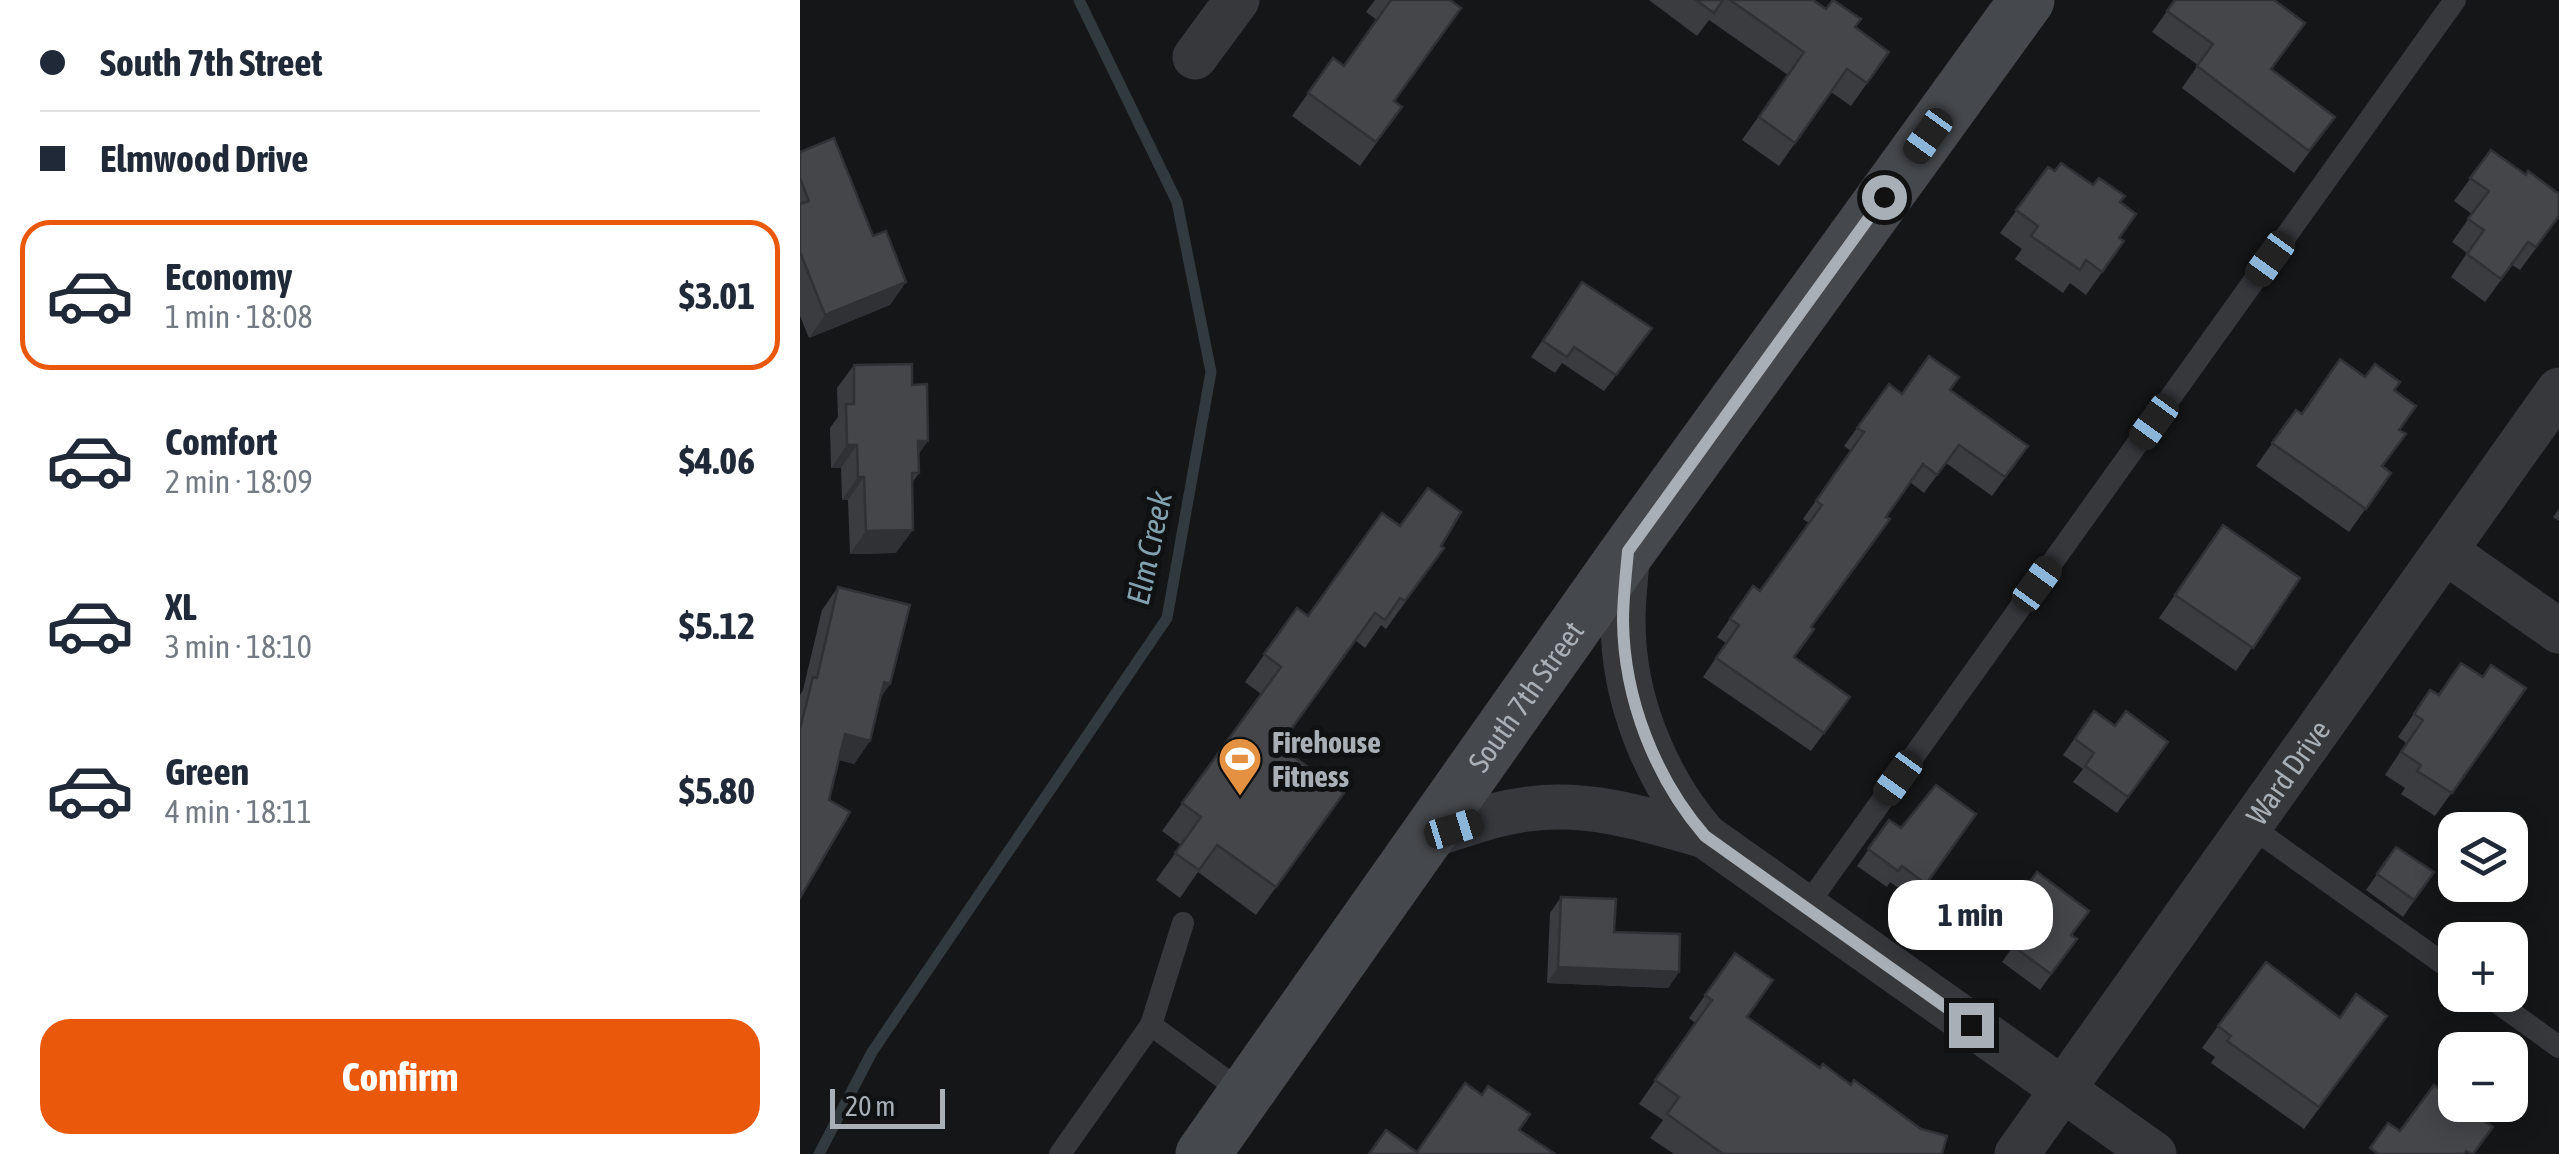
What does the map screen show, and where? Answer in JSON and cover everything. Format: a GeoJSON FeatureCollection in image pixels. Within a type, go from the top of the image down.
{"type":"FeatureCollection","features":[{"type":"Feature","properties":{"kind":"main road","name":"South 7th Street"},"geometry":{"type":"LineString","coordinates":[[1202,1154],[2008,7]]}},
{"type":"Feature","properties":{"kind":"street"},"geometry":{"type":"LineString","coordinates":[[1195,58],[1237,0]]}},
{"type":"Feature","properties":{"kind":"street","name":"Ward Drive"},"geometry":{"type":"LineString","coordinates":[[2018,1154],[2559,390]]}},
{"type":"Feature","properties":{"kind":"street"},"geometry":{"type":"LineString","coordinates":[[1628,551],[1623,621],[1626,664],[1638,715],[1666,782],[1680,807],[1705,836],[2154,1154]]}},
{"type":"Feature","properties":{"kind":"street"},"geometry":{"type":"LineString","coordinates":[[2445,551],[2559,631]]}},
{"type":"Feature","properties":{"kind":"street"},"geometry":{"type":"LineString","coordinates":[[1429,836],[1526,809],[1571,806],[1626,814],[1705,836]]}},
{"type":"Feature","properties":{"kind":"lane"},"geometry":{"type":"LineString","coordinates":[[1805,908],[2455,0]]}},
{"type":"Feature","properties":{"kind":"lane"},"geometry":{"type":"LineString","coordinates":[[2250,826],[2438,960]]}},
{"type":"Feature","properties":{"kind":"lane"},"geometry":{"type":"LineString","coordinates":[[1060,1154],[1152,1025],[1183,923]]}},
{"type":"Feature","properties":{"kind":"lane"},"geometry":{"type":"LineString","coordinates":[[2511,1012],[2559,1047]]}},
{"type":"Feature","properties":{"kind":"lane"},"geometry":{"type":"LineString","coordinates":[[1152,1025],[1245,1094]]}},
{"type":"Feature","properties":{"kind":"building"},"geometry":{"type":"Polygon","coordinates":[[[1391,0],[1450,0],[1461,8],[1394,101],[1402,107],[1376,142],[1308,93],[1333,58],[1344,66],[1391,0]]]}},
{"type":"Feature","properties":{"kind":"building"},"geometry":{"type":"Polygon","coordinates":[[[1696,0],[1723,0],[1714,13],[1696,0]]]}},
{"type":"Feature","properties":{"kind":"building"},"geometry":{"type":"Polygon","coordinates":[[[1730,0],[1813,0],[1826,9],[1833,0],[1861,19],[1855,27],[1889,52],[1867,83],[1847,69],[1795,143],[1759,117],[1804,52],[1730,0]]]}},
{"type":"Feature","properties":{"kind":"building"},"geometry":{"type":"Polygon","coordinates":[[[2175,0],[2274,0],[2305,23],[2271,69],[2335,117],[2309,151],[2197,66],[2213,44],[2167,11],[2175,0]]]}},
{"type":"Feature","properties":{"kind":"building"},"geometry":{"type":"Polygon","coordinates":[[[834,138],[873,236],[886,231],[906,282],[825,315],[800,252],[800,204],[809,201],[800,178],[800,152],[834,138]]]}},
{"type":"Feature","properties":{"kind":"building"},"geometry":{"type":"Polygon","coordinates":[[[2491,150],[2559,194],[2559,216],[2536,247],[2528,242],[2501,279],[2467,254],[2484,230],[2468,219],[2489,191],[2470,178],[2491,150]]]}},
{"type":"Feature","properties":{"kind":"building"},"geometry":{"type":"Polygon","coordinates":[[[2061,163],[2093,185],[2099,178],[2125,196],[2120,202],[2136,214],[2119,238],[2124,241],[2102,272],[2086,260],[2080,270],[2031,236],[2038,226],[2016,210],[2048,167],[2055,171],[2061,163]]]}},
{"type":"Feature","properties":{"kind":"building"},"geometry":{"type":"Polygon","coordinates":[[[1582,282],[1652,328],[1616,375],[1574,347],[1567,357],[1543,341],[1582,282]]]}},
{"type":"Feature","properties":{"kind":"building"},"geometry":{"type":"Polygon","coordinates":[[[1929,356],[1959,377],[1950,390],[2028,446],[2005,477],[1959,445],[1937,475],[1923,464],[1886,517],[1890,519],[1811,627],[1814,629],[1794,657],[1850,697],[1824,733],[1716,658],[1739,625],[1730,619],[1753,586],[1760,591],[1822,505],[1816,501],[1864,432],[1857,428],[1889,384],[1902,394],[1929,356]]]}},
{"type":"Feature","properties":{"kind":"building"},"geometry":{"type":"Polygon","coordinates":[[[2340,359],[2365,377],[2375,364],[2400,382],[2394,390],[2416,406],[2399,430],[2406,434],[2382,466],[2391,473],[2366,509],[2272,443],[2296,410],[2302,414],[2340,359]]]}},
{"type":"Feature","properties":{"kind":"building"},"geometry":{"type":"Polygon","coordinates":[[[912,364],[912,385],[927,384],[928,441],[918,441],[919,473],[912,473],[913,530],[866,531],[864,477],[858,477],[857,445],[847,445],[846,404],[854,404],[854,365],[912,364]]]}},
{"type":"Feature","properties":{"kind":"building"},"geometry":{"type":"Polygon","coordinates":[[[1428,488],[1461,512],[1441,546],[1444,548],[1405,601],[1400,598],[1385,620],[1375,613],[1279,746],[1344,793],[1276,887],[1217,845],[1199,870],[1175,853],[1201,817],[1182,803],[1281,667],[1264,654],[1297,608],[1308,616],[1382,513],[1400,526],[1428,488]]]}},
{"type":"Feature","properties":{"kind":"building"},"geometry":{"type":"Polygon","coordinates":[[[2223,525],[2300,578],[2253,648],[2175,595],[2223,525]]]}},
{"type":"Feature","properties":{"kind":"building"},"geometry":{"type":"Polygon","coordinates":[[[838,587],[910,605],[890,684],[884,682],[870,741],[845,734],[829,800],[850,812],[800,898],[800,729],[813,677],[817,678],[838,587]]]}},
{"type":"Feature","properties":{"kind":"building"},"geometry":{"type":"Polygon","coordinates":[[[2461,663],[2483,677],[2491,665],[2526,688],[2452,793],[2417,771],[2421,765],[2401,752],[2423,720],[2414,714],[2430,690],[2439,695],[2461,663]]]}},
{"type":"Feature","properties":{"kind":"building"},"geometry":{"type":"Polygon","coordinates":[[[2094,711],[2115,726],[2126,711],[2168,742],[2128,797],[2085,766],[2094,753],[2075,739],[2094,711]]]}},
{"type":"Feature","properties":{"kind":"building"},"geometry":{"type":"Polygon","coordinates":[[[1936,785],[1976,814],[1926,884],[1902,866],[1898,871],[1868,849],[1889,820],[1901,828],[1936,785]]]}},
{"type":"Feature","properties":{"kind":"building"},"geometry":{"type":"Polygon","coordinates":[[[2396,847],[2434,872],[2414,900],[2377,874],[2396,847]]]}},
{"type":"Feature","properties":{"kind":"building"},"geometry":{"type":"Polygon","coordinates":[[[2037,872],[2089,911],[2071,935],[2077,939],[2051,974],[2013,946],[2030,922],[2011,907],[2037,872]]]}},
{"type":"Feature","properties":{"kind":"building"},"geometry":{"type":"Polygon","coordinates":[[[1561,897],[1616,899],[1614,932],[1680,934],[1679,972],[1558,967],[1561,897]]]}},
{"type":"Feature","properties":{"kind":"building"},"geometry":{"type":"Polygon","coordinates":[[[1735,953],[1773,980],[1747,1017],[1820,1068],[1823,1064],[1851,1085],[1854,1080],[1921,1129],[1947,1136],[1942,1154],[1723,1154],[1667,1114],[1679,1097],[1655,1080],[1712,1000],[1705,995],[1735,953]]]}},
{"type":"Feature","properties":{"kind":"building"},"geometry":{"type":"Polygon","coordinates":[[[2266,962],[2340,1018],[2356,994],[2387,1016],[2319,1107],[2227,1041],[2231,1036],[2218,1026],[2266,962]]]}},
{"type":"Feature","properties":{"kind":"building"},"geometry":{"type":"Polygon","coordinates":[[[1465,1083],[1482,1095],[1488,1086],[1530,1114],[1519,1130],[1555,1154],[1369,1154],[1386,1130],[1417,1152],[1465,1083]]]}},
{"type":"Feature","properties":{"kind":"building"},"geometry":{"type":"Polygon","coordinates":[[[2434,1085],[2438,1088],[2438,1122],[2486,1122],[2493,1127],[2473,1154],[2378,1154],[2370,1148],[2388,1123],[2400,1131],[2434,1085]]]}},
{"type":"Feature","properties":{"kind":"waterway","name":"Elm Creek"},"geometry":{"type":"LineString","coordinates":[[819,1154],[872,1052],[1167,618],[1211,372],[1177,202],[1079,0]]}},
{"type":"Feature","properties":{"kind":"place","name":"Firehouse Fitness"},"geometry":{"type":"Point","coordinates":[1240,797]}},
{"type":"Feature","properties":{"kind":"route"},"geometry":{"type":"LineString","coordinates":[[1884,197],[1628,551],[1623,621],[1626,664],[1638,715],[1660,770],[1680,807],[1705,836],[1971,1025]]}}]}
